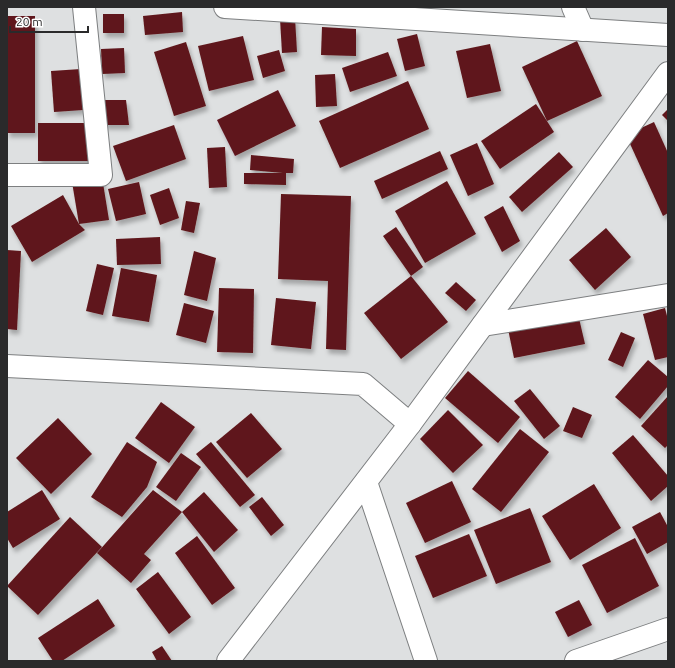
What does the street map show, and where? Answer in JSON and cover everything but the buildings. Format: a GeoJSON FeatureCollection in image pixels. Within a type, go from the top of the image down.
{"type":"FeatureCollection","features":[{"type":"Feature","properties":{"kind":"street"},"geometry":{"type":"LineString","coordinates":[[7,175],[101,175],[84,7]]}},
{"type":"Feature","properties":{"kind":"street"},"geometry":{"type":"LineString","coordinates":[[225,7],[668,35]]}},
{"type":"Feature","properties":{"kind":"street"},"geometry":{"type":"LineString","coordinates":[[573,7],[583,30]]}},
{"type":"Feature","properties":{"kind":"street"},"geometry":{"type":"LineString","coordinates":[[228,661],[410,424],[668,73]]}},
{"type":"Feature","properties":{"kind":"street"},"geometry":{"type":"LineString","coordinates":[[483,325],[668,295]]}},
{"type":"Feature","properties":{"kind":"street"},"geometry":{"type":"LineString","coordinates":[[7,366],[363,384],[410,424]]}},
{"type":"Feature","properties":{"kind":"street"},"geometry":{"type":"LineString","coordinates":[[366,482],[426,661]]}},
{"type":"Feature","properties":{"kind":"street"},"geometry":{"type":"LineString","coordinates":[[576,661],[668,629]]}}]}
